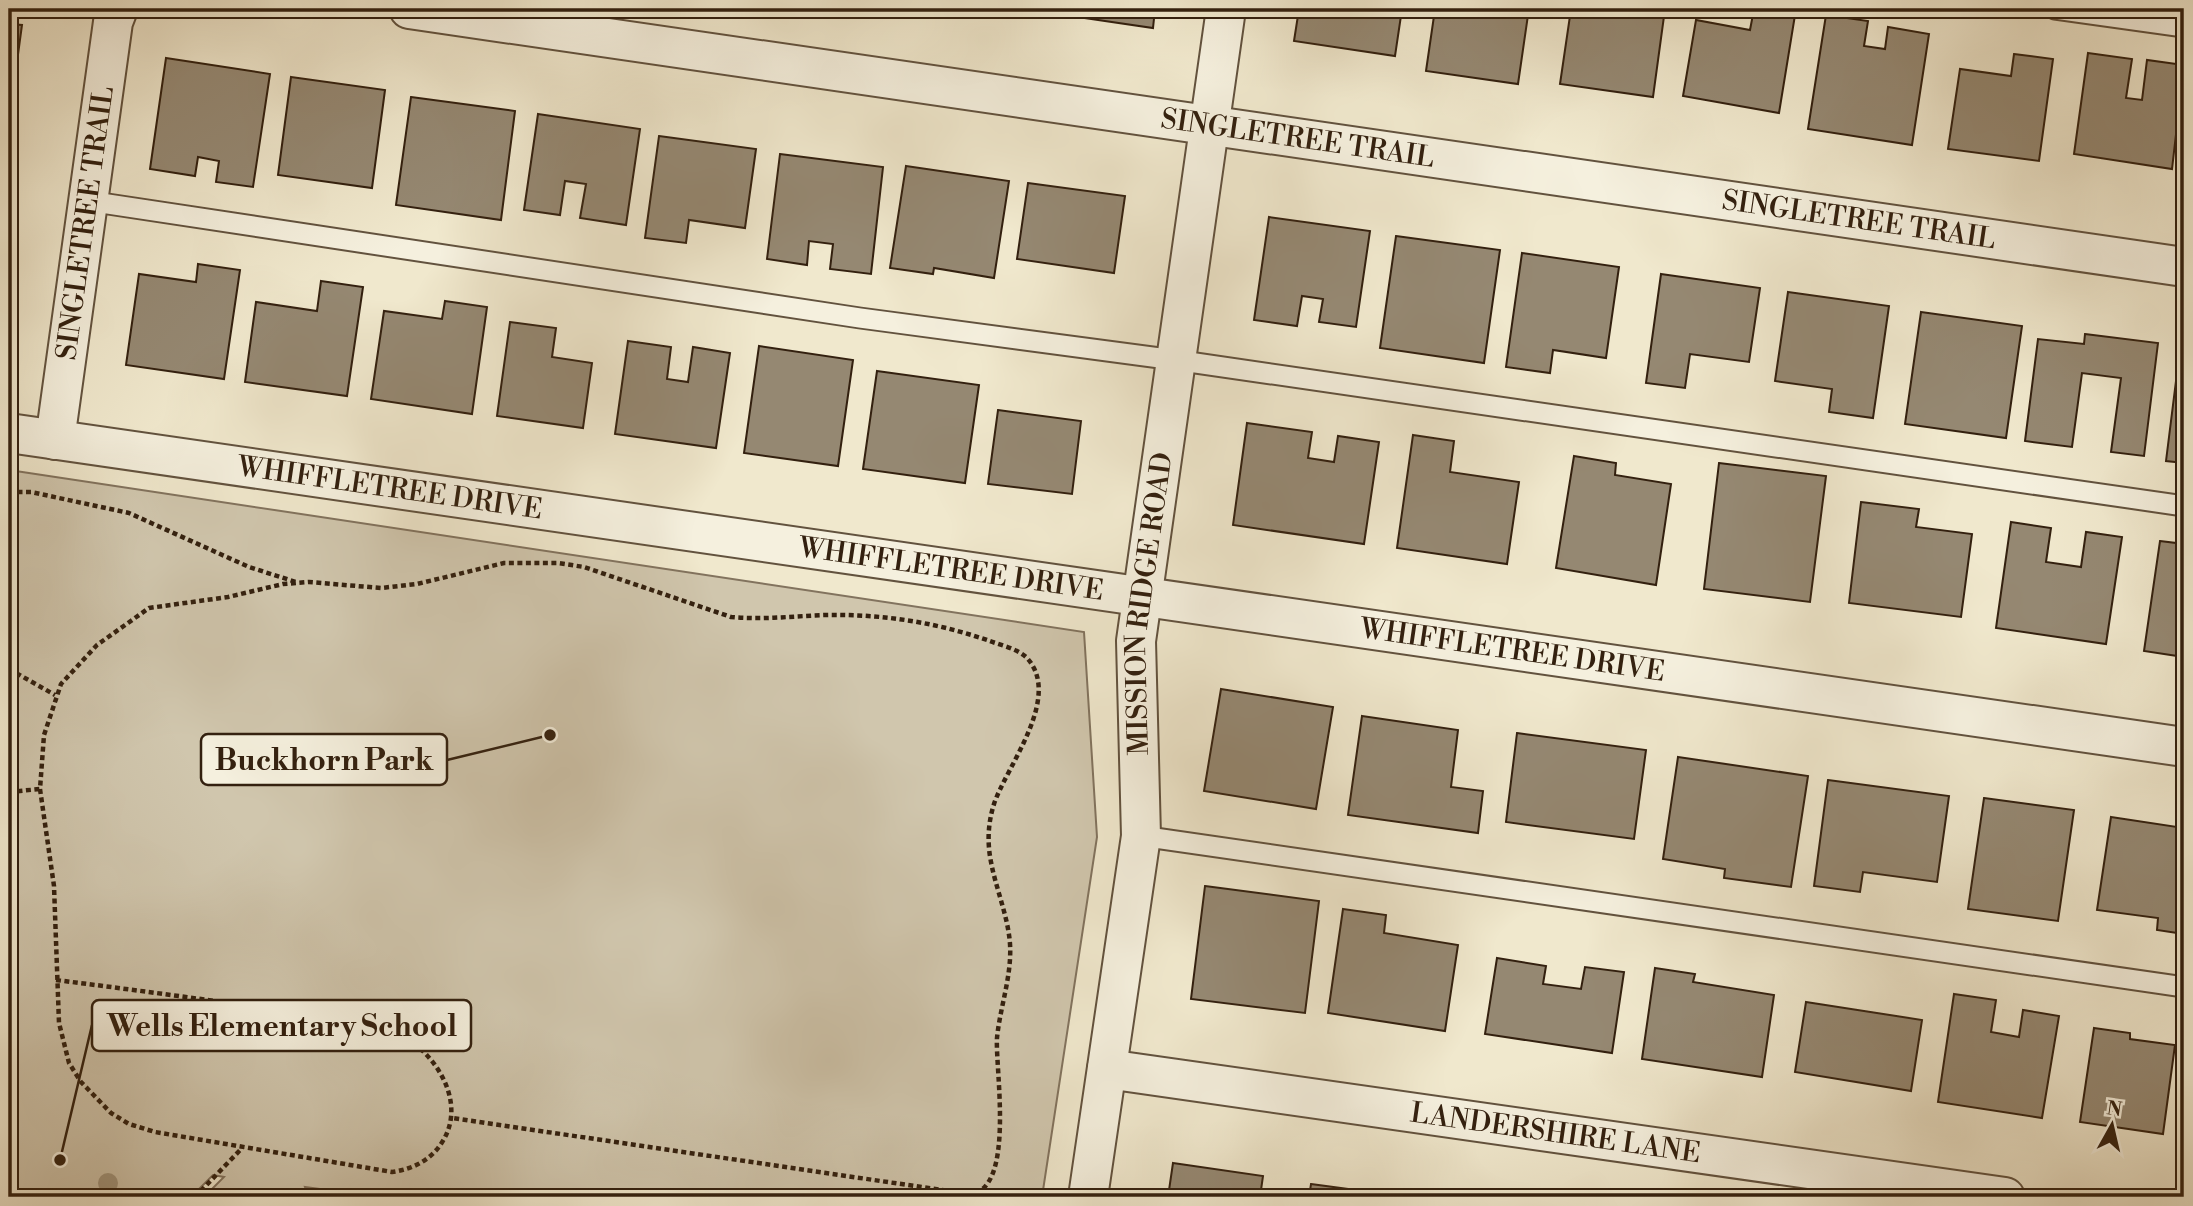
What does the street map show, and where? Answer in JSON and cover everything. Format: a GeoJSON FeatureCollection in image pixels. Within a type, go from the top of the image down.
{"type":"FeatureCollection","features":[{"type":"Feature","properties":{"kind":"street","name":"SINGLETREE TRAIL"},"geometry":{"type":"LineString","coordinates":[[55,440],[113,22],[118,9]]}},
{"type":"Feature","properties":{"kind":"street","name":"SINGLETREE TRAIL"},"geometry":{"type":"LineString","coordinates":[[409,9],[2184,267]]}},
{"type":"Feature","properties":{"kind":"street","name":"MISSION RIDGE ROAD"},"geometry":{"type":"LineString","coordinates":[[1088,1197],[1141,836],[1142,780],[1136,697],[1136,641],[1141,597],[1226,9]]}},
{"type":"Feature","properties":{"kind":"street","name":"WHIFFLETREE DRIVE"},"geometry":{"type":"LineString","coordinates":[[9,433],[2184,747]]}},
{"type":"Feature","properties":{"kind":"street","name":"LANDERSHIRE LANE"},"geometry":{"type":"LineString","coordinates":[[1107,1069],[2005,1197]]}},
{"type":"Feature","properties":{"kind":"lane"},"geometry":{"type":"LineString","coordinates":[[2055,9],[2184,27]]}},
{"type":"Feature","properties":{"kind":"lane"},"geometry":{"type":"LineString","coordinates":[[88,201],[860,318],[1175,360],[2184,506]]}},
{"type":"Feature","properties":{"kind":"lane"},"geometry":{"type":"LineString","coordinates":[[1141,836],[2184,987]]}},
{"type":"Feature","properties":{"kind":"path"},"geometry":{"type":"LineString","coordinates":[[9,492],[31,492],[129,513],[237,562],[301,583]]}},
{"type":"Feature","properties":{"kind":"path"},"geometry":{"type":"LineString","coordinates":[[56,980],[349,1019],[398,1033],[412,1042],[437,1068],[453,1102],[453,1118],[444,1140],[429,1156],[412,1168],[393,1172],[155,1132],[129,1125],[95,1099],[69,1063],[59,1023],[56,980],[54,886],[40,789],[44,735],[55,695],[70,672],[97,645],[149,608],[301,583],[381,588],[417,584],[505,564],[558,563],[584,567],[731,617],[756,619],[866,615],[909,619],[944,627],[1019,652],[1031,664],[1036,675],[1032,726],[999,789],[988,834],[994,881],[1007,926],[1010,958],[996,1047],[1000,1139],[988,1183],[982,1191],[969,1194],[453,1118]]}},
{"type":"Feature","properties":{"kind":"path"},"geometry":{"type":"LineString","coordinates":[[9,669],[55,695]]}},
{"type":"Feature","properties":{"kind":"path"},"geometry":{"type":"LineString","coordinates":[[9,792],[40,789]]}},
{"type":"Feature","properties":{"kind":"path"},"geometry":{"type":"LineString","coordinates":[[195,1197],[243,1147]]}},
{"type":"Feature","properties":{"kind":"shaded area"},"geometry":{"type":"Polygon","coordinates":[[[9,470],[1084,632],[1097,837],[1042,1197],[379,1197],[305,1187],[309,1197],[204,1197],[224,1177],[213,1175],[191,1197],[9,1197],[9,470]]]}},
{"type":"Feature","properties":{"kind":"building"},"geometry":{"type":"Polygon","coordinates":[[[1051,9],[1155,9],[1153,28],[1050,13],[1051,9]]]}},
{"type":"Feature","properties":{"kind":"building"},"geometry":{"type":"Polygon","coordinates":[[[1299,9],[1402,9],[1395,56],[1294,41],[1299,9]]]}},
{"type":"Feature","properties":{"kind":"building"},"geometry":{"type":"Polygon","coordinates":[[[1435,9],[1482,9],[1528,15],[1518,84],[1426,71],[1435,9]]]}},
{"type":"Feature","properties":{"kind":"building"},"geometry":{"type":"Polygon","coordinates":[[[1571,9],[1665,9],[1653,97],[1560,84],[1571,9]]]}},
{"type":"Feature","properties":{"kind":"building"},"geometry":{"type":"Polygon","coordinates":[[[1754,9],[1795,15],[1779,113],[1683,96],[1696,20],[1750,30],[1754,9]]]}},
{"type":"Feature","properties":{"kind":"building"},"geometry":{"type":"Polygon","coordinates":[[[1826,15],[1868,21],[1864,46],[1885,49],[1888,27],[1929,34],[1912,145],[1808,129],[1826,15]]]}},
{"type":"Feature","properties":{"kind":"building"},"geometry":{"type":"Polygon","coordinates":[[[9,24],[22,25],[9,121],[9,24]]]}},
{"type":"Feature","properties":{"kind":"building"},"geometry":{"type":"Polygon","coordinates":[[[2088,53],[2132,59],[2126,98],[2142,100],[2147,60],[2184,65],[2172,169],[2074,154],[2088,53]]]}},
{"type":"Feature","properties":{"kind":"building"},"geometry":{"type":"Polygon","coordinates":[[[2014,54],[2053,59],[2039,161],[1948,149],[1960,69],[2011,76],[2014,54]]]}},
{"type":"Feature","properties":{"kind":"building"},"geometry":{"type":"Polygon","coordinates":[[[166,58],[270,74],[253,187],[216,182],[219,161],[198,157],[195,176],[150,169],[166,58]]]}},
{"type":"Feature","properties":{"kind":"building"},"geometry":{"type":"Polygon","coordinates":[[[291,77],[385,90],[372,188],[278,175],[291,77]]]}},
{"type":"Feature","properties":{"kind":"building"},"geometry":{"type":"Polygon","coordinates":[[[411,97],[515,111],[501,220],[396,205],[411,97]]]}},
{"type":"Feature","properties":{"kind":"building"},"geometry":{"type":"Polygon","coordinates":[[[538,114],[640,129],[626,225],[580,218],[586,184],[565,181],[560,215],[524,210],[538,114]]]}},
{"type":"Feature","properties":{"kind":"building"},"geometry":{"type":"Polygon","coordinates":[[[659,136],[756,149],[745,228],[689,220],[686,243],[645,238],[659,136]]]}},
{"type":"Feature","properties":{"kind":"building"},"geometry":{"type":"Polygon","coordinates":[[[780,154],[883,167],[871,274],[830,269],[833,244],[809,241],[807,265],[767,259],[780,154]]]}},
{"type":"Feature","properties":{"kind":"building"},"geometry":{"type":"Polygon","coordinates":[[[906,166],[1009,181],[994,278],[934,268],[933,274],[890,268],[906,166]]]}},
{"type":"Feature","properties":{"kind":"building"},"geometry":{"type":"Polygon","coordinates":[[[1028,183],[1125,196],[1114,273],[1017,259],[1028,183]]]}},
{"type":"Feature","properties":{"kind":"building"},"geometry":{"type":"Polygon","coordinates":[[[1269,217],[1370,231],[1356,327],[1319,322],[1323,299],[1302,296],[1297,326],[1254,320],[1269,217]]]}},
{"type":"Feature","properties":{"kind":"building"},"geometry":{"type":"Polygon","coordinates":[[[1396,236],[1500,250],[1484,363],[1380,348],[1396,236]]]}},
{"type":"Feature","properties":{"kind":"building"},"geometry":{"type":"Polygon","coordinates":[[[1522,253],[1619,267],[1606,358],[1553,350],[1550,373],[1506,367],[1522,253]]]}},
{"type":"Feature","properties":{"kind":"building"},"geometry":{"type":"Polygon","coordinates":[[[198,264],[240,270],[224,379],[126,365],[139,274],[196,282],[198,264]]]}},
{"type":"Feature","properties":{"kind":"building"},"geometry":{"type":"Polygon","coordinates":[[[1661,274],[1760,288],[1749,362],[1690,354],[1685,388],[1646,383],[1661,274]]]}},
{"type":"Feature","properties":{"kind":"building"},"geometry":{"type":"Polygon","coordinates":[[[321,281],[363,287],[347,396],[245,382],[256,302],[317,311],[321,281]]]}},
{"type":"Feature","properties":{"kind":"building"},"geometry":{"type":"Polygon","coordinates":[[[1788,292],[1889,306],[1873,418],[1829,412],[1832,389],[1775,381],[1788,292]]]}},
{"type":"Feature","properties":{"kind":"building"},"geometry":{"type":"Polygon","coordinates":[[[445,301],[487,307],[472,414],[371,399],[384,311],[442,319],[445,301]]]}},
{"type":"Feature","properties":{"kind":"building"},"geometry":{"type":"Polygon","coordinates":[[[1921,312],[2022,326],[2006,438],[1905,424],[1921,312]]]}},
{"type":"Feature","properties":{"kind":"building"},"geometry":{"type":"Polygon","coordinates":[[[510,322],[556,328],[552,357],[592,363],[583,428],[497,416],[510,322]]]}},
{"type":"Feature","properties":{"kind":"building"},"geometry":{"type":"Polygon","coordinates":[[[2085,334],[2158,343],[2144,456],[2111,452],[2121,378],[2082,373],[2072,447],[2025,441],[2038,339],[2084,344],[2085,334]]]}},
{"type":"Feature","properties":{"kind":"building"},"geometry":{"type":"Polygon","coordinates":[[[628,341],[671,347],[667,379],[688,382],[693,347],[730,353],[716,448],[615,434],[628,341]]]}},
{"type":"Feature","properties":{"kind":"building"},"geometry":{"type":"Polygon","coordinates":[[[759,346],[853,360],[838,466],[744,453],[759,346]]]}},
{"type":"Feature","properties":{"kind":"building"},"geometry":{"type":"Polygon","coordinates":[[[2180,349],[2184,350],[2184,463],[2166,461],[2180,349]]]}},
{"type":"Feature","properties":{"kind":"building"},"geometry":{"type":"Polygon","coordinates":[[[877,371],[979,385],[965,483],[863,469],[877,371]]]}},
{"type":"Feature","properties":{"kind":"building"},"geometry":{"type":"Polygon","coordinates":[[[998,410],[1081,421],[1072,494],[988,484],[998,410]]]}},
{"type":"Feature","properties":{"kind":"building"},"geometry":{"type":"Polygon","coordinates":[[[1247,423],[1312,432],[1308,458],[1334,462],[1338,436],[1379,442],[1364,544],[1233,525],[1247,423]]]}},
{"type":"Feature","properties":{"kind":"building"},"geometry":{"type":"Polygon","coordinates":[[[1413,435],[1454,441],[1450,472],[1519,482],[1507,564],[1397,548],[1413,435]]]}},
{"type":"Feature","properties":{"kind":"building"},"geometry":{"type":"Polygon","coordinates":[[[1574,456],[1616,463],[1615,475],[1671,484],[1656,585],[1556,568],[1574,456]]]}},
{"type":"Feature","properties":{"kind":"building"},"geometry":{"type":"Polygon","coordinates":[[[1719,463],[1826,476],[1810,602],[1704,589],[1719,463]]]}},
{"type":"Feature","properties":{"kind":"building"},"geometry":{"type":"Polygon","coordinates":[[[1861,502],[1919,509],[1916,527],[1972,534],[1961,617],[1849,603],[1861,502]]]}},
{"type":"Feature","properties":{"kind":"building"},"geometry":{"type":"Polygon","coordinates":[[[2011,522],[2051,528],[2046,562],[2081,567],[2086,532],[2122,537],[2106,644],[1996,628],[2011,522]]]}},
{"type":"Feature","properties":{"kind":"building"},"geometry":{"type":"Polygon","coordinates":[[[2160,541],[2184,544],[2184,657],[2144,651],[2160,541]]]}},
{"type":"Feature","properties":{"kind":"building"},"geometry":{"type":"Polygon","coordinates":[[[1221,689],[1333,707],[1316,809],[1204,791],[1221,689]]]}},
{"type":"Feature","properties":{"kind":"building"},"geometry":{"type":"Polygon","coordinates":[[[1362,716],[1458,730],[1451,787],[1483,791],[1478,833],[1348,815],[1362,716]]]}},
{"type":"Feature","properties":{"kind":"building"},"geometry":{"type":"Polygon","coordinates":[[[1517,733],[1646,750],[1634,839],[1506,822],[1517,733]]]}},
{"type":"Feature","properties":{"kind":"building"},"geometry":{"type":"Polygon","coordinates":[[[1678,757],[1808,776],[1791,887],[1724,878],[1725,869],[1663,859],[1678,757]]]}},
{"type":"Feature","properties":{"kind":"building"},"geometry":{"type":"Polygon","coordinates":[[[1828,780],[1949,796],[1937,882],[1863,872],[1860,892],[1814,886],[1828,780]]]}},
{"type":"Feature","properties":{"kind":"building"},"geometry":{"type":"Polygon","coordinates":[[[1984,798],[2074,810],[2058,921],[1968,909],[1984,798]]]}},
{"type":"Feature","properties":{"kind":"building"},"geometry":{"type":"Polygon","coordinates":[[[2111,817],[2184,828],[2184,934],[2157,930],[2158,918],[2097,910],[2111,817]]]}},
{"type":"Feature","properties":{"kind":"building"},"geometry":{"type":"Polygon","coordinates":[[[1205,886],[1319,901],[1305,1013],[1191,999],[1205,886]]]}},
{"type":"Feature","properties":{"kind":"building"},"geometry":{"type":"Polygon","coordinates":[[[1343,909],[1386,915],[1384,933],[1458,945],[1445,1031],[1328,1013],[1343,909]]]}},
{"type":"Feature","properties":{"kind":"building"},"geometry":{"type":"Polygon","coordinates":[[[1497,958],[1546,966],[1543,984],[1581,989],[1585,967],[1624,972],[1612,1053],[1485,1034],[1497,958]]]}},
{"type":"Feature","properties":{"kind":"building"},"geometry":{"type":"Polygon","coordinates":[[[1655,968],[1695,974],[1693,982],[1774,995],[1762,1077],[1642,1059],[1655,968]]]}},
{"type":"Feature","properties":{"kind":"building"},"geometry":{"type":"Polygon","coordinates":[[[1954,994],[1996,1000],[1991,1032],[2019,1037],[2023,1010],[2059,1016],[2042,1118],[1938,1102],[1954,994]]]}},
{"type":"Feature","properties":{"kind":"building"},"geometry":{"type":"Polygon","coordinates":[[[1806,1002],[1922,1020],[1911,1091],[1795,1072],[1806,1002]]]}},
{"type":"Feature","properties":{"kind":"building"},"geometry":{"type":"Polygon","coordinates":[[[2094,1028],[2130,1033],[2130,1039],[2175,1045],[2163,1134],[2080,1122],[2094,1028]]]}},
{"type":"Feature","properties":{"kind":"building"},"geometry":{"type":"Polygon","coordinates":[[[1173,1163],[1263,1176],[1260,1197],[1168,1197],[1173,1163]]]}},
{"type":"Feature","properties":{"kind":"building"},"geometry":{"type":"Polygon","coordinates":[[[1311,1184],[1408,1197],[1309,1197],[1311,1184]]]}},
{"type":"Feature","properties":{"kind":"place","name":"Buckhorn Park"},"geometry":{"type":"Point","coordinates":[550,735]}},
{"type":"Feature","properties":{"kind":"place","name":"Wells Elementary School"},"geometry":{"type":"Point","coordinates":[60,1160]}}]}
